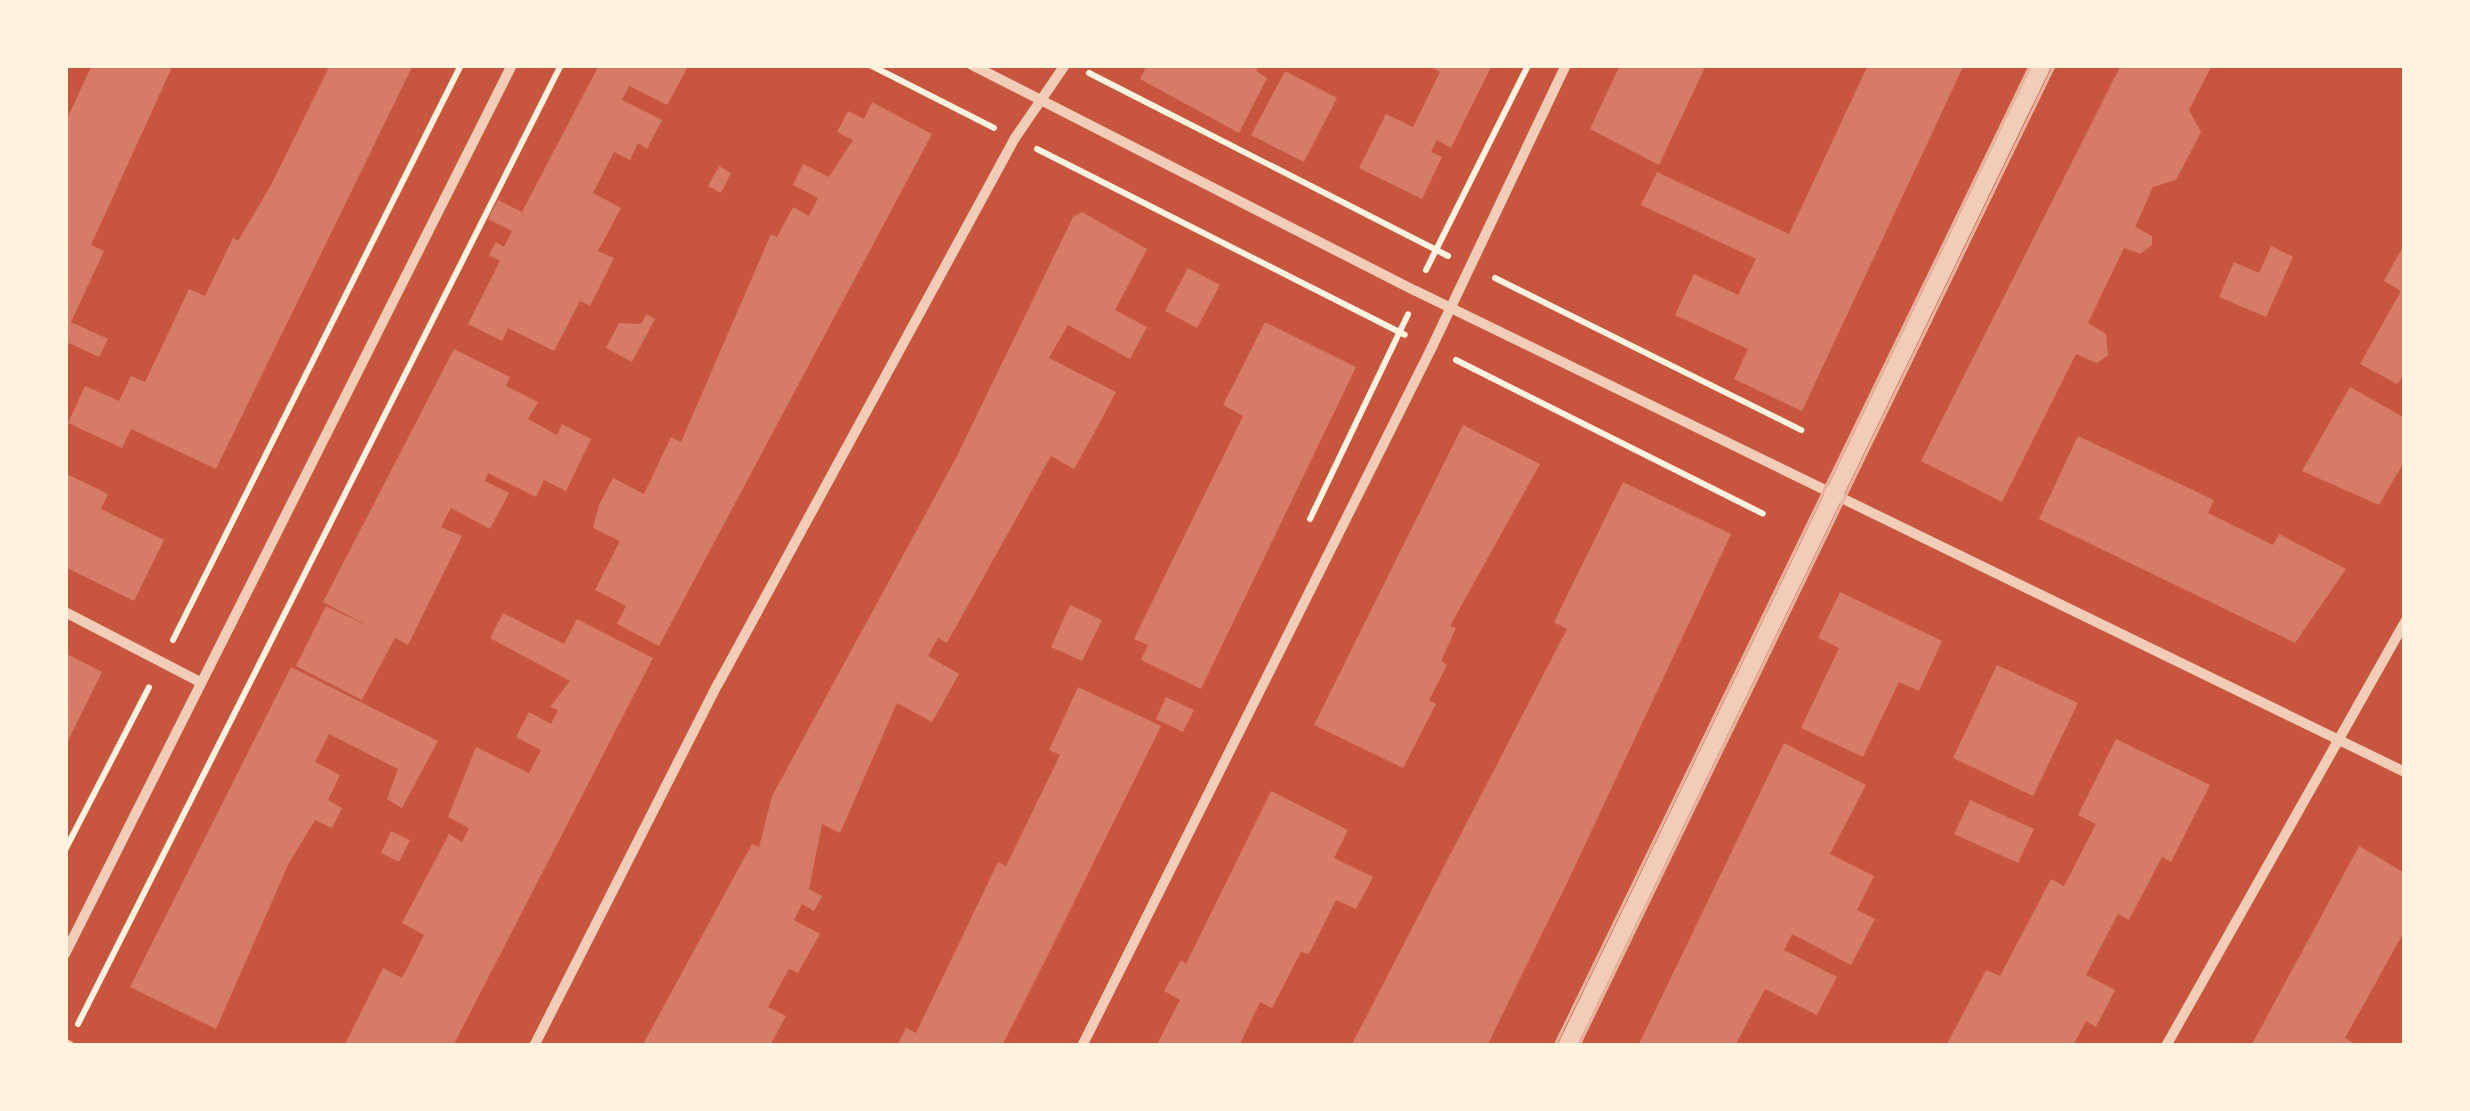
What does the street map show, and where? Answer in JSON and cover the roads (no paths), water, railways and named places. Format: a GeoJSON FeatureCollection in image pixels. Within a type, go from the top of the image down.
{"type":"FeatureCollection","features":[{"type":"Feature","properties":{"kind":"street"},"geometry":{"type":"LineString","coordinates":[[65,954],[198,681],[512,65]]}},
{"type":"Feature","properties":{"kind":"street"},"geometry":{"type":"LineString","coordinates":[[972,65],[1416,291],[2405,772]]}},
{"type":"Feature","properties":{"kind":"street"},"geometry":{"type":"LineString","coordinates":[[534,1046],[718,684],[1015,138],[1065,65]]}},
{"type":"Feature","properties":{"kind":"street"},"geometry":{"type":"LineString","coordinates":[[1082,1046],[1432,347],[1468,264],[1566,65]]}},
{"type":"Feature","properties":{"kind":"street"},"geometry":{"type":"LineString","coordinates":[[1567,1040],[2042,65]]}},
{"type":"Feature","properties":{"kind":"street"},"geometry":{"type":"LineString","coordinates":[[65,612],[198,681]]}},
{"type":"Feature","properties":{"kind":"street"},"geometry":{"type":"LineString","coordinates":[[2166,1046],[2405,622]]}},
{"type":"Feature","properties":{"kind":"tram line"},"geometry":{"type":"LineString","coordinates":[[1554,1046],[2030,65]]}},
{"type":"Feature","properties":{"kind":"tram line"},"geometry":{"type":"LineString","coordinates":[[1578,1046],[2054,65]]}}]}
